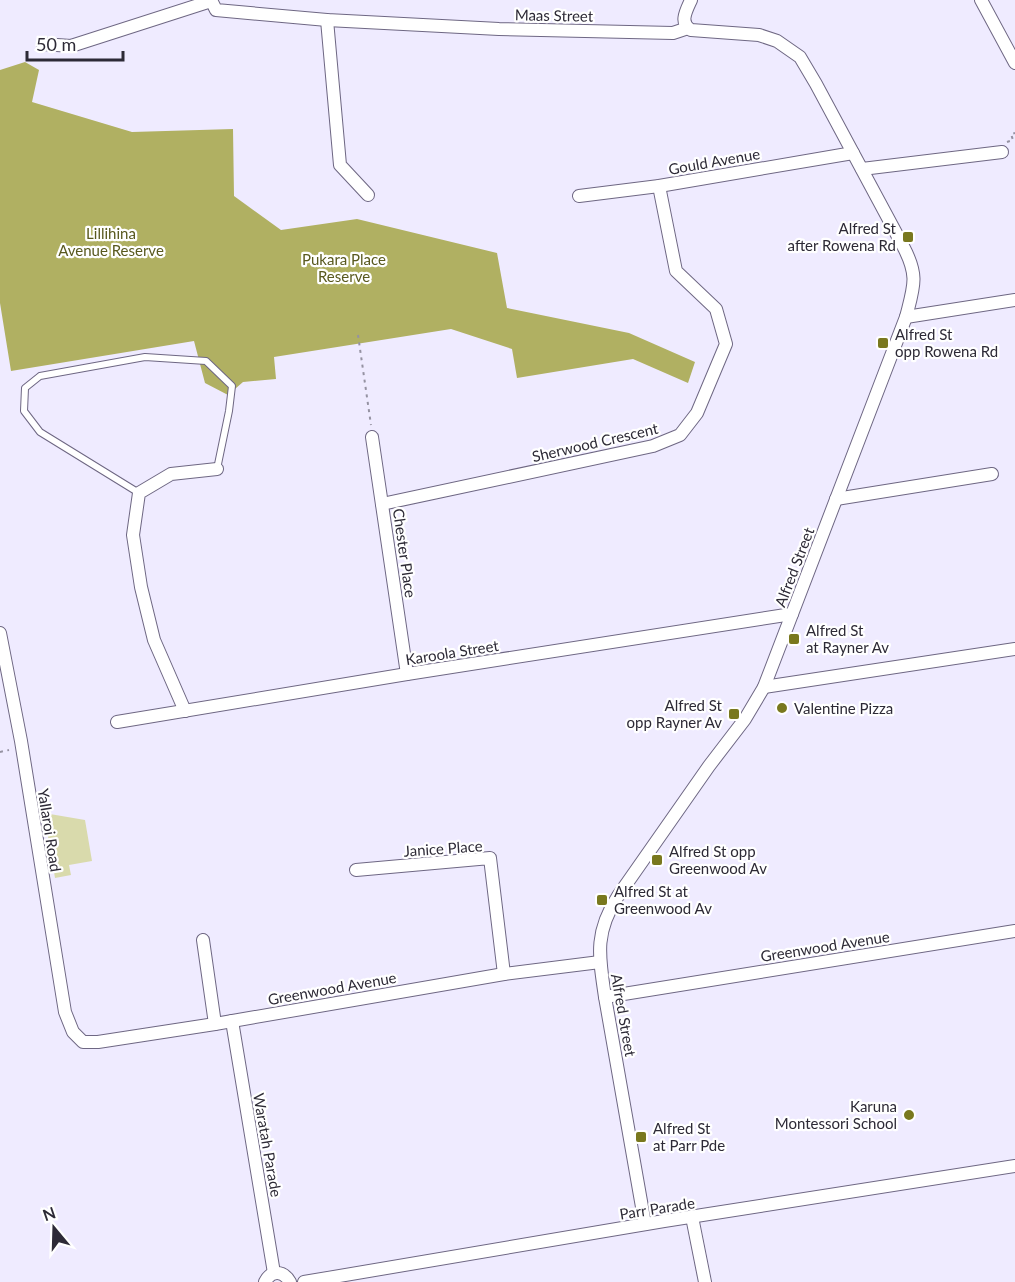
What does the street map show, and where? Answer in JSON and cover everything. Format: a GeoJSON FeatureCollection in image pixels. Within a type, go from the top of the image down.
{"type":"FeatureCollection","features":[{"type":"Feature","properties":{"kind":"street"},"geometry":{"type":"LineString","coordinates":[[688,28],[684,22],[692,0]]}},
{"type":"Feature","properties":{"kind":"street"},"geometry":{"type":"LineString","coordinates":[[981,0],[1015,63]]}},
{"type":"Feature","properties":{"kind":"street"},"geometry":{"type":"LineString","coordinates":[[43,44],[71,46],[211,1]]}},
{"type":"Feature","properties":{"kind":"street","name":"Maas Street"},"geometry":{"type":"LineString","coordinates":[[211,1],[216,10],[327,20],[511,30],[673,33],[688,28]]}},
{"type":"Feature","properties":{"kind":"street"},"geometry":{"type":"LineString","coordinates":[[327,20],[340,165],[368,195]]}},
{"type":"Feature","properties":{"kind":"street","name":"Alfred Street"},"geometry":{"type":"LineString","coordinates":[[645,1224],[605,997],[599,947],[601,933],[613,904],[709,766],[745,719],[764,687],[906,317],[915,280],[910,258],[800,57],[777,41],[759,35],[696,31],[688,28]]}},
{"type":"Feature","properties":{"kind":"street"},"geometry":{"type":"LineString","coordinates":[[862,169],[1002,152]]}},
{"type":"Feature","properties":{"kind":"street","name":"Gould Avenue"},"geometry":{"type":"LineString","coordinates":[[579,196],[659,186],[853,153]]}},
{"type":"Feature","properties":{"kind":"street","name":"Sherwood Crescent"},"geometry":{"type":"LineString","coordinates":[[382,504],[653,446],[680,435],[697,413],[726,344],[716,309],[676,271],[659,186]]}},
{"type":"Feature","properties":{"kind":"street"},"geometry":{"type":"LineString","coordinates":[[906,317],[1015,300]]}},
{"type":"Feature","properties":{"kind":"street","name":"Chester Place"},"geometry":{"type":"LineString","coordinates":[[372,436],[407,674]]}},
{"type":"Feature","properties":{"kind":"street"},"geometry":{"type":"LineString","coordinates":[[185,711],[154,640],[141,587],[133,535],[139,493],[171,474],[217,469]]}},
{"type":"Feature","properties":{"kind":"street"},"geometry":{"type":"LineString","coordinates":[[836,499],[992,474]]}},
{"type":"Feature","properties":{"kind":"street","name":"Karoola Street"},"geometry":{"type":"LineString","coordinates":[[117,722],[792,614]]}},
{"type":"Feature","properties":{"kind":"street","name":"Yallaroi Road"},"geometry":{"type":"LineString","coordinates":[[0,633],[21,741],[64,1012],[73,1032]]}},
{"type":"Feature","properties":{"kind":"street"},"geometry":{"type":"LineString","coordinates":[[764,687],[1015,649]]}},
{"type":"Feature","properties":{"kind":"street","name":"Janice Place"},"geometry":{"type":"LineString","coordinates":[[356,870],[490,858],[504,974]]}},
{"type":"Feature","properties":{"kind":"street","name":"Greenwood Avenue"},"geometry":{"type":"LineString","coordinates":[[605,997],[1015,931]]}},
{"type":"Feature","properties":{"kind":"street"},"geometry":{"type":"LineString","coordinates":[[203,940],[215,1024]]}},
{"type":"Feature","properties":{"kind":"street","name":"Greenwood Avenue"},"geometry":{"type":"LineString","coordinates":[[73,1032],[83,1042],[98,1042],[504,974],[600,962]]}},
{"type":"Feature","properties":{"kind":"street","name":"Waratah Parade"},"geometry":{"type":"LineString","coordinates":[[232,1021],[274,1273]]}},
{"type":"Feature","properties":{"kind":"street","name":"Parr Parade"},"geometry":{"type":"LineString","coordinates":[[304,1282],[645,1224],[1015,1166]]}},
{"type":"Feature","properties":{"kind":"street"},"geometry":{"type":"LineString","coordinates":[[693,1217],[705,1282]]}},
{"type":"Feature","properties":{"kind":"street"},"geometry":{"type":"LineString","coordinates":[[265,1282],[274,1273],[284,1275],[290,1282]]}},
{"type":"Feature","properties":{"kind":"lane"},"geometry":{"type":"LineString","coordinates":[[139,493],[40,432],[24,411],[25,388],[40,376],[145,357],[206,361],[232,386],[217,469]]}},
{"type":"Feature","properties":{"kind":"path"},"geometry":{"type":"LineString","coordinates":[[358,335],[372,436]]}},
{"type":"Feature","properties":{"kind":"green space","name":"Lillihina Avenue Reserve"},"geometry":{"type":"Polygon","coordinates":[[[25,62],[39,70],[32,102],[132,132],[233,129],[234,196],[281,230],[357,219],[497,253],[507,308],[629,333],[695,362],[688,383],[633,359],[517,378],[512,349],[451,329],[274,357],[276,379],[243,382],[228,395],[205,383],[194,341],[11,371],[0,303],[0,70],[25,62]]]}},
{"type":"Feature","properties":{"kind":"green space"},"geometry":{"type":"Polygon","coordinates":[[[44,813],[85,820],[92,861],[69,865],[71,875],[55,878],[44,813]]]}},
{"type":"Feature","properties":{"kind":"place","name":"Alfred St after Rowena Rd"},"geometry":{"type":"Point","coordinates":[908,237]}},
{"type":"Feature","properties":{"kind":"place","name":"Alfred St opp Rowena Rd"},"geometry":{"type":"Point","coordinates":[883,343]}},
{"type":"Feature","properties":{"kind":"place","name":"Alfred St at Rayner Av"},"geometry":{"type":"Point","coordinates":[794,639]}},
{"type":"Feature","properties":{"kind":"place","name":"Valentine Pizza"},"geometry":{"type":"Point","coordinates":[782,708]}},
{"type":"Feature","properties":{"kind":"place","name":"Alfred St opp Rayner Av"},"geometry":{"type":"Point","coordinates":[734,714]}},
{"type":"Feature","properties":{"kind":"place","name":"Alfred St opp Greenwood Av"},"geometry":{"type":"Point","coordinates":[657,860]}},
{"type":"Feature","properties":{"kind":"place","name":"Alfred St at Greenwood Av"},"geometry":{"type":"Point","coordinates":[602,900]}},
{"type":"Feature","properties":{"kind":"place","name":"Karuna Montessori School"},"geometry":{"type":"Point","coordinates":[909,1115]}},
{"type":"Feature","properties":{"kind":"place","name":"Alfred St at Parr Pde"},"geometry":{"type":"Point","coordinates":[641,1137]}},
{"type":"Feature","properties":{"kind":"park label","name":"Pukara Place Reserve"},"geometry":{"type":"Point","coordinates":[344,268]}}]}
